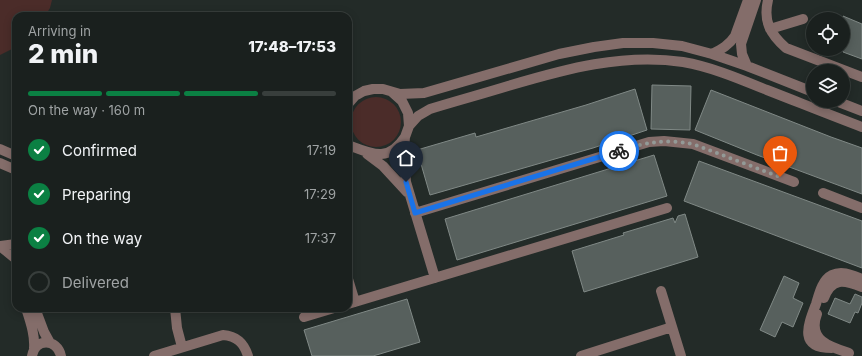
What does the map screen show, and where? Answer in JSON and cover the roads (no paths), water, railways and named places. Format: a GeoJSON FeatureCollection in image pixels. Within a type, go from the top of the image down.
{"type":"FeatureCollection","features":[{"type":"Feature","properties":{"kind":"street"},"geometry":{"type":"LineString","coordinates":[[712,54],[732,41],[748,0]]}},
{"type":"Feature","properties":{"kind":"street"},"geometry":{"type":"LineString","coordinates":[[747,66],[742,54],[741,44],[756,0]]}},
{"type":"Feature","properties":{"kind":"street"},"geometry":{"type":"LineString","coordinates":[[768,0],[766,9],[767,19],[776,40],[786,48],[862,77]]}},
{"type":"Feature","properties":{"kind":"street"},"geometry":{"type":"LineString","coordinates":[[770,29],[803,19]]}},
{"type":"Feature","properties":{"kind":"street"},"geometry":{"type":"LineString","coordinates":[[352,99],[364,91],[373,88],[408,94],[424,93],[559,54],[623,43],[653,43],[682,46],[747,66],[806,89]]}},
{"type":"Feature","properties":{"kind":"street"},"geometry":{"type":"LineString","coordinates":[[409,126],[418,116],[430,109],[560,71],[627,60],[655,59],[684,62],[705,67],[740,79],[862,128]]}},
{"type":"Feature","properties":{"kind":"street"},"geometry":{"type":"LineString","coordinates":[[392,92],[398,96],[406,107],[409,126],[405,137],[404,160],[409,194],[435,278]]}},
{"type":"Feature","properties":{"kind":"street"},"geometry":{"type":"LineString","coordinates":[[850,106],[862,111]]}},
{"type":"Feature","properties":{"kind":"street"},"geometry":{"type":"LineString","coordinates":[[352,147],[377,154],[390,151],[405,137]]}},
{"type":"Feature","properties":{"kind":"street"},"geometry":{"type":"LineString","coordinates":[[415,213],[649,142],[664,141],[693,144],[794,182]]}},
{"type":"Feature","properties":{"kind":"street"},"geometry":{"type":"LineString","coordinates":[[352,142],[388,171],[409,194]]}},
{"type":"Feature","properties":{"kind":"street"},"geometry":{"type":"LineString","coordinates":[[0,149],[12,154]]}},
{"type":"Feature","properties":{"kind":"street"},"geometry":{"type":"LineString","coordinates":[[0,163],[12,168]]}},
{"type":"Feature","properties":{"kind":"street"},"geometry":{"type":"LineString","coordinates":[[823,193],[862,208]]}},
{"type":"Feature","properties":{"kind":"street"},"geometry":{"type":"LineString","coordinates":[[352,303],[667,208]]}},
{"type":"Feature","properties":{"kind":"street"},"geometry":{"type":"LineString","coordinates":[[0,246],[12,244]]}},
{"type":"Feature","properties":{"kind":"street"},"geometry":{"type":"LineString","coordinates":[[0,246],[12,256]]}},
{"type":"Feature","properties":{"kind":"street"},"geometry":{"type":"LineString","coordinates":[[849,353],[822,347],[814,343],[807,331],[822,287],[827,278],[837,273],[845,273],[862,279]]}},
{"type":"Feature","properties":{"kind":"street"},"geometry":{"type":"LineString","coordinates":[[832,348],[819,339],[814,326],[814,321],[827,290],[836,283],[841,282],[852,283],[862,287]]}},
{"type":"Feature","properties":{"kind":"street"},"geometry":{"type":"LineString","coordinates":[[661,291],[681,356]]}},
{"type":"Feature","properties":{"kind":"street"},"geometry":{"type":"LineString","coordinates":[[27,312],[33,331],[32,353]]}},
{"type":"Feature","properties":{"kind":"street"},"geometry":{"type":"LineString","coordinates":[[37,312],[44,332],[50,343],[57,347],[60,356]]}},
{"type":"Feature","properties":{"kind":"street"},"geometry":{"type":"LineString","coordinates":[[176,312],[182,347]]}},
{"type":"Feature","properties":{"kind":"street"},"geometry":{"type":"LineString","coordinates":[[304,318],[322,312]]}},
{"type":"Feature","properties":{"kind":"street"},"geometry":{"type":"LineString","coordinates":[[581,356],[672,327]]}},
{"type":"Feature","properties":{"kind":"street"},"geometry":{"type":"LineString","coordinates":[[154,356],[218,336],[229,335],[239,340],[246,349],[248,356]]}},
{"type":"Feature","properties":{"kind":"street"},"geometry":{"type":"LineString","coordinates":[[32,353],[40,344],[50,343]]}}]}
